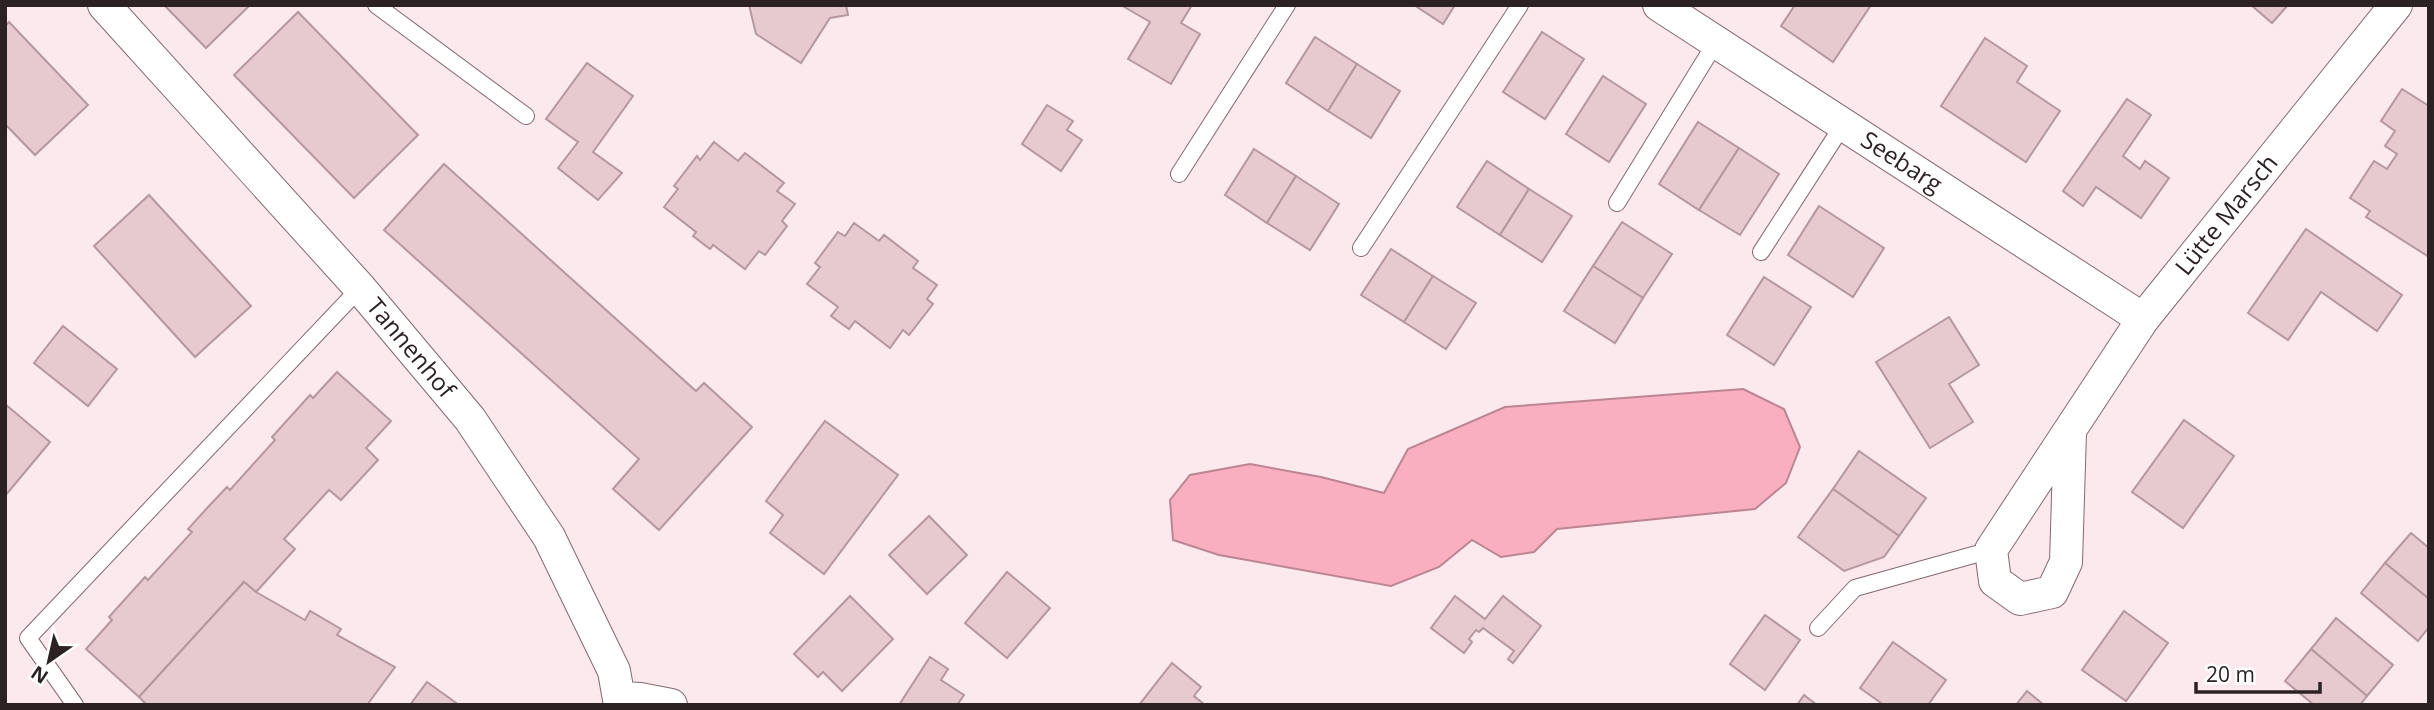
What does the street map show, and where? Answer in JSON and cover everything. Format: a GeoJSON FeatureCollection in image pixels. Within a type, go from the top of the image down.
{"type":"FeatureCollection","features":[{"type":"Feature","properties":{"kind":"street","name":"Tannenhof"},"geometry":{"type":"LineString","coordinates":[[104,5],[453,395],[549,537],[614,671],[621,701],[640,699],[671,705]]}},
{"type":"Feature","properties":{"kind":"street","name":"Seebarg"},"geometry":{"type":"LineString","coordinates":[[1659,5],[2143,319]]}},
{"type":"Feature","properties":{"kind":"street","name":"Lütte Marsch"},"geometry":{"type":"LineString","coordinates":[[1991,550],[2143,319],[2396,5]]}},
{"type":"Feature","properties":{"kind":"street"},"geometry":{"type":"LineString","coordinates":[[1991,550],[1995,581],[2020,599],[2052,592],[2066,562],[2070,432]]}},
{"type":"Feature","properties":{"kind":"lane"},"geometry":{"type":"LineString","coordinates":[[376,5],[526,116]]}},
{"type":"Feature","properties":{"kind":"lane"},"geometry":{"type":"LineString","coordinates":[[1180,174],[1287,5]]}},
{"type":"Feature","properties":{"kind":"lane"},"geometry":{"type":"LineString","coordinates":[[1361,248],[1520,5]]}},
{"type":"Feature","properties":{"kind":"lane"},"geometry":{"type":"LineString","coordinates":[[1617,203],[1716,42]]}},
{"type":"Feature","properties":{"kind":"lane"},"geometry":{"type":"LineString","coordinates":[[1761,252],[1843,125]]}},
{"type":"Feature","properties":{"kind":"lane"},"geometry":{"type":"LineString","coordinates":[[75,705],[28,638],[360,288]]}},
{"type":"Feature","properties":{"kind":"lane"},"geometry":{"type":"LineString","coordinates":[[1818,628],[1855,588],[1991,550]]}},
{"type":"Feature","properties":{"kind":"shaded area"},"geometry":{"type":"Polygon","coordinates":[[[1743,389],[1784,409],[1800,447],[1786,483],[1755,509],[1557,529],[1534,552],[1501,557],[1472,540],[1439,567],[1391,586],[1219,555],[1173,540],[1170,500],[1190,475],[1250,464],[1321,477],[1384,493],[1408,449],[1505,407],[1743,389]]]}},
{"type":"Feature","properties":{"kind":"building"},"geometry":{"type":"Polygon","coordinates":[[[164,5],[250,5],[206,48],[164,5]]]}},
{"type":"Feature","properties":{"kind":"building"},"geometry":{"type":"Polygon","coordinates":[[[749,5],[846,5],[848,15],[830,18],[801,63],[756,34],[749,5]]]}},
{"type":"Feature","properties":{"kind":"building"},"geometry":{"type":"Polygon","coordinates":[[[1121,5],[1192,5],[1181,23],[1200,34],[1171,84],[1128,59],[1150,22],[1121,5]]]}},
{"type":"Feature","properties":{"kind":"building"},"geometry":{"type":"Polygon","coordinates":[[[1414,5],[1455,5],[1443,24],[1414,5]]]}},
{"type":"Feature","properties":{"kind":"building"},"geometry":{"type":"Polygon","coordinates":[[[1795,5],[1871,5],[1833,62],[1781,26],[1795,5]]]}},
{"type":"Feature","properties":{"kind":"building"},"geometry":{"type":"Polygon","coordinates":[[[2251,5],[2288,5],[2272,23],[2251,5]]]}},
{"type":"Feature","properties":{"kind":"building"},"geometry":{"type":"Polygon","coordinates":[[[298,12],[418,135],[354,198],[234,75],[298,12]]]}},
{"type":"Feature","properties":{"kind":"building"},"geometry":{"type":"Polygon","coordinates":[[[9,22],[88,105],[35,155],[5,124],[5,26],[9,22]]]}},
{"type":"Feature","properties":{"kind":"building"},"geometry":{"type":"Polygon","coordinates":[[[1542,32],[1584,59],[1545,119],[1503,92],[1542,32]]]}},
{"type":"Feature","properties":{"kind":"building"},"geometry":{"type":"Polygon","coordinates":[[[1315,37],[1357,64],[1328,111],[1286,83],[1315,37]]]}},
{"type":"Feature","properties":{"kind":"building"},"geometry":{"type":"Polygon","coordinates":[[[1985,38],[2027,66],[2017,82],[2060,111],[2026,162],[1941,106],[1985,38]]]}},
{"type":"Feature","properties":{"kind":"building"},"geometry":{"type":"Polygon","coordinates":[[[587,63],[633,96],[593,152],[622,173],[598,200],[558,168],[578,142],[546,119],[587,63]]]}},
{"type":"Feature","properties":{"kind":"building"},"geometry":{"type":"Polygon","coordinates":[[[1357,64],[1400,91],[1371,138],[1328,111],[1357,64]]]}},
{"type":"Feature","properties":{"kind":"building"},"geometry":{"type":"Polygon","coordinates":[[[1603,76],[1646,104],[1609,162],[1566,134],[1603,76]]]}},
{"type":"Feature","properties":{"kind":"building"},"geometry":{"type":"Polygon","coordinates":[[[2402,89],[2429,106],[2429,257],[2366,217],[2370,211],[2350,198],[2374,161],[2387,169],[2397,154],[2385,146],[2395,131],[2381,121],[2402,89]]]}},
{"type":"Feature","properties":{"kind":"building"},"geometry":{"type":"Polygon","coordinates":[[[2127,99],[2151,115],[2123,156],[2140,169],[2145,161],[2169,178],[2141,218],[2096,187],[2083,206],[2063,191],[2127,99]]]}},
{"type":"Feature","properties":{"kind":"building"},"geometry":{"type":"Polygon","coordinates":[[[1047,105],[1073,121],[1067,130],[1082,140],[1061,171],[1022,144],[1047,105]]]}},
{"type":"Feature","properties":{"kind":"building"},"geometry":{"type":"Polygon","coordinates":[[[1698,122],[1739,148],[1699,210],[1659,184],[1698,122]]]}},
{"type":"Feature","properties":{"kind":"building"},"geometry":{"type":"Polygon","coordinates":[[[714,142],[738,161],[745,153],[784,183],[777,191],[795,204],[782,221],[787,226],[765,255],[759,251],[745,269],[713,245],[710,249],[693,236],[696,232],[664,207],[678,189],[674,186],[697,156],[700,160],[714,142]]]}},
{"type":"Feature","properties":{"kind":"building"},"geometry":{"type":"Polygon","coordinates":[[[1739,148],[1779,174],[1740,235],[1699,210],[1739,148]]]}},
{"type":"Feature","properties":{"kind":"building"},"geometry":{"type":"Polygon","coordinates":[[[1254,149],[1296,176],[1267,223],[1225,195],[1254,149]]]}},
{"type":"Feature","properties":{"kind":"building"},"geometry":{"type":"Polygon","coordinates":[[[1487,161],[1529,189],[1500,235],[1457,207],[1487,161]]]}},
{"type":"Feature","properties":{"kind":"building"},"geometry":{"type":"Polygon","coordinates":[[[444,164],[696,391],[704,383],[752,427],[659,530],[613,489],[639,459],[384,230],[444,164]]]}},
{"type":"Feature","properties":{"kind":"building"},"geometry":{"type":"Polygon","coordinates":[[[1296,176],[1339,204],[1310,250],[1267,223],[1296,176]]]}},
{"type":"Feature","properties":{"kind":"building"},"geometry":{"type":"Polygon","coordinates":[[[1529,189],[1572,216],[1542,262],[1500,235],[1529,189]]]}},
{"type":"Feature","properties":{"kind":"building"},"geometry":{"type":"Polygon","coordinates":[[[149,195],[251,306],[195,357],[94,246],[149,195]]]}},
{"type":"Feature","properties":{"kind":"building"},"geometry":{"type":"Polygon","coordinates":[[[1819,206],[1884,248],[1853,297],[1788,255],[1819,206]]]}},
{"type":"Feature","properties":{"kind":"building"},"geometry":{"type":"Polygon","coordinates":[[[1622,222],[1672,254],[1643,298],[1593,266],[1622,222]]]}},
{"type":"Feature","properties":{"kind":"building"},"geometry":{"type":"Polygon","coordinates":[[[854,223],[879,241],[884,235],[918,261],[913,268],[937,285],[927,299],[933,304],[909,335],[903,330],[890,348],[855,321],[849,329],[831,316],[838,307],[807,284],[820,267],[815,263],[838,232],[845,236],[854,223]]]}},
{"type":"Feature","properties":{"kind":"building"},"geometry":{"type":"Polygon","coordinates":[[[2306,229],[2402,295],[2377,331],[2321,292],[2288,340],[2248,313],[2306,229]]]}},
{"type":"Feature","properties":{"kind":"building"},"geometry":{"type":"Polygon","coordinates":[[[1391,249],[1433,276],[1404,322],[1361,295],[1391,249]]]}},
{"type":"Feature","properties":{"kind":"building"},"geometry":{"type":"Polygon","coordinates":[[[1593,266],[1643,298],[1615,343],[1564,311],[1593,266]]]}},
{"type":"Feature","properties":{"kind":"building"},"geometry":{"type":"Polygon","coordinates":[[[1433,276],[1476,303],[1446,349],[1404,322],[1433,276]]]}},
{"type":"Feature","properties":{"kind":"building"},"geometry":{"type":"Polygon","coordinates":[[[1764,277],[1811,307],[1774,365],[1727,335],[1764,277]]]}},
{"type":"Feature","properties":{"kind":"building"},"geometry":{"type":"Polygon","coordinates":[[[1949,317],[1979,365],[1949,384],[1973,422],[1930,448],[1876,362],[1949,317]]]}},
{"type":"Feature","properties":{"kind":"building"},"geometry":{"type":"Polygon","coordinates":[[[63,326],[117,369],[88,406],[34,363],[63,326]]]}},
{"type":"Feature","properties":{"kind":"building"},"geometry":{"type":"Polygon","coordinates":[[[337,372],[391,421],[366,448],[378,460],[341,500],[329,490],[284,539],[295,549],[256,592],[244,582],[139,697],[86,649],[112,620],[109,617],[145,577],[148,580],[192,532],[188,529],[227,487],[230,490],[275,440],[272,437],[310,395],[313,398],[337,372]]]}},
{"type":"Feature","properties":{"kind":"building"},"geometry":{"type":"Polygon","coordinates":[[[5,404],[50,442],[5,496],[5,404]]]}},
{"type":"Feature","properties":{"kind":"building"},"geometry":{"type":"Polygon","coordinates":[[[2184,420],[2234,456],[2183,528],[2132,492],[2184,420]]]}},
{"type":"Feature","properties":{"kind":"building"},"geometry":{"type":"Polygon","coordinates":[[[825,421],[898,475],[824,574],[770,533],[783,515],[766,501],[825,421]]]}},
{"type":"Feature","properties":{"kind":"building"},"geometry":{"type":"Polygon","coordinates":[[[1859,451],[1926,498],[1899,536],[1833,489],[1859,451]]]}},
{"type":"Feature","properties":{"kind":"building"},"geometry":{"type":"Polygon","coordinates":[[[1833,489],[1899,536],[1884,557],[1844,571],[1798,537],[1833,489]]]}},
{"type":"Feature","properties":{"kind":"building"},"geometry":{"type":"Polygon","coordinates":[[[929,516],[967,555],[927,594],[889,555],[929,516]]]}},
{"type":"Feature","properties":{"kind":"building"},"geometry":{"type":"Polygon","coordinates":[[[2411,533],[2429,548],[2429,599],[2385,563],[2411,533]]]}},
{"type":"Feature","properties":{"kind":"building"},"geometry":{"type":"Polygon","coordinates":[[[2385,563],[2429,599],[2429,627],[2418,641],[2361,593],[2385,563]]]}},
{"type":"Feature","properties":{"kind":"building"},"geometry":{"type":"Polygon","coordinates":[[[1007,572],[1050,608],[1007,658],[965,623],[1007,572]]]}},
{"type":"Feature","properties":{"kind":"building"},"geometry":{"type":"Polygon","coordinates":[[[244,582],[256,592],[305,620],[310,611],[341,629],[337,635],[395,667],[367,705],[147,705],[139,697],[244,582]]]}},
{"type":"Feature","properties":{"kind":"building"},"geometry":{"type":"Polygon","coordinates":[[[850,596],[893,639],[842,691],[823,672],[818,677],[794,654],[850,596]]]}},
{"type":"Feature","properties":{"kind":"building"},"geometry":{"type":"Polygon","coordinates":[[[1455,596],[1485,619],[1503,596],[1541,626],[1513,663],[1508,659],[1514,651],[1483,628],[1479,632],[1476,630],[1469,639],[1472,642],[1464,653],[1431,628],[1455,596]]]}},
{"type":"Feature","properties":{"kind":"building"},"geometry":{"type":"Polygon","coordinates":[[[2124,611],[2168,643],[2126,701],[2082,670],[2124,611]]]}},
{"type":"Feature","properties":{"kind":"building"},"geometry":{"type":"Polygon","coordinates":[[[1765,615],[1800,640],[1765,690],[1730,664],[1765,615]]]}},
{"type":"Feature","properties":{"kind":"building"},"geometry":{"type":"Polygon","coordinates":[[[2336,618],[2393,665],[2367,696],[2311,649],[2336,618]]]}},
{"type":"Feature","properties":{"kind":"building"},"geometry":{"type":"Polygon","coordinates":[[[1893,642],[1946,680],[1928,705],[1884,705],[1860,688],[1893,642]]]}},
{"type":"Feature","properties":{"kind":"building"},"geometry":{"type":"Polygon","coordinates":[[[2311,649],[2367,696],[2360,705],[2314,705],[2285,681],[2311,649]]]}},
{"type":"Feature","properties":{"kind":"building"},"geometry":{"type":"Polygon","coordinates":[[[930,657],[948,669],[941,680],[964,695],[957,705],[899,705],[930,657]]]}},
{"type":"Feature","properties":{"kind":"building"},"geometry":{"type":"Polygon","coordinates":[[[1172,663],[1201,687],[1194,696],[1205,705],[1139,705],[1172,663]]]}},
{"type":"Feature","properties":{"kind":"building"},"geometry":{"type":"Polygon","coordinates":[[[427,682],[459,705],[410,705],[427,682]]]}},
{"type":"Feature","properties":{"kind":"building"},"geometry":{"type":"Polygon","coordinates":[[[2027,691],[2044,705],[2016,705],[2027,691]]]}},
{"type":"Feature","properties":{"kind":"building"},"geometry":{"type":"Polygon","coordinates":[[[1804,695],[1817,705],[1797,705],[1804,695]]]}}]}
